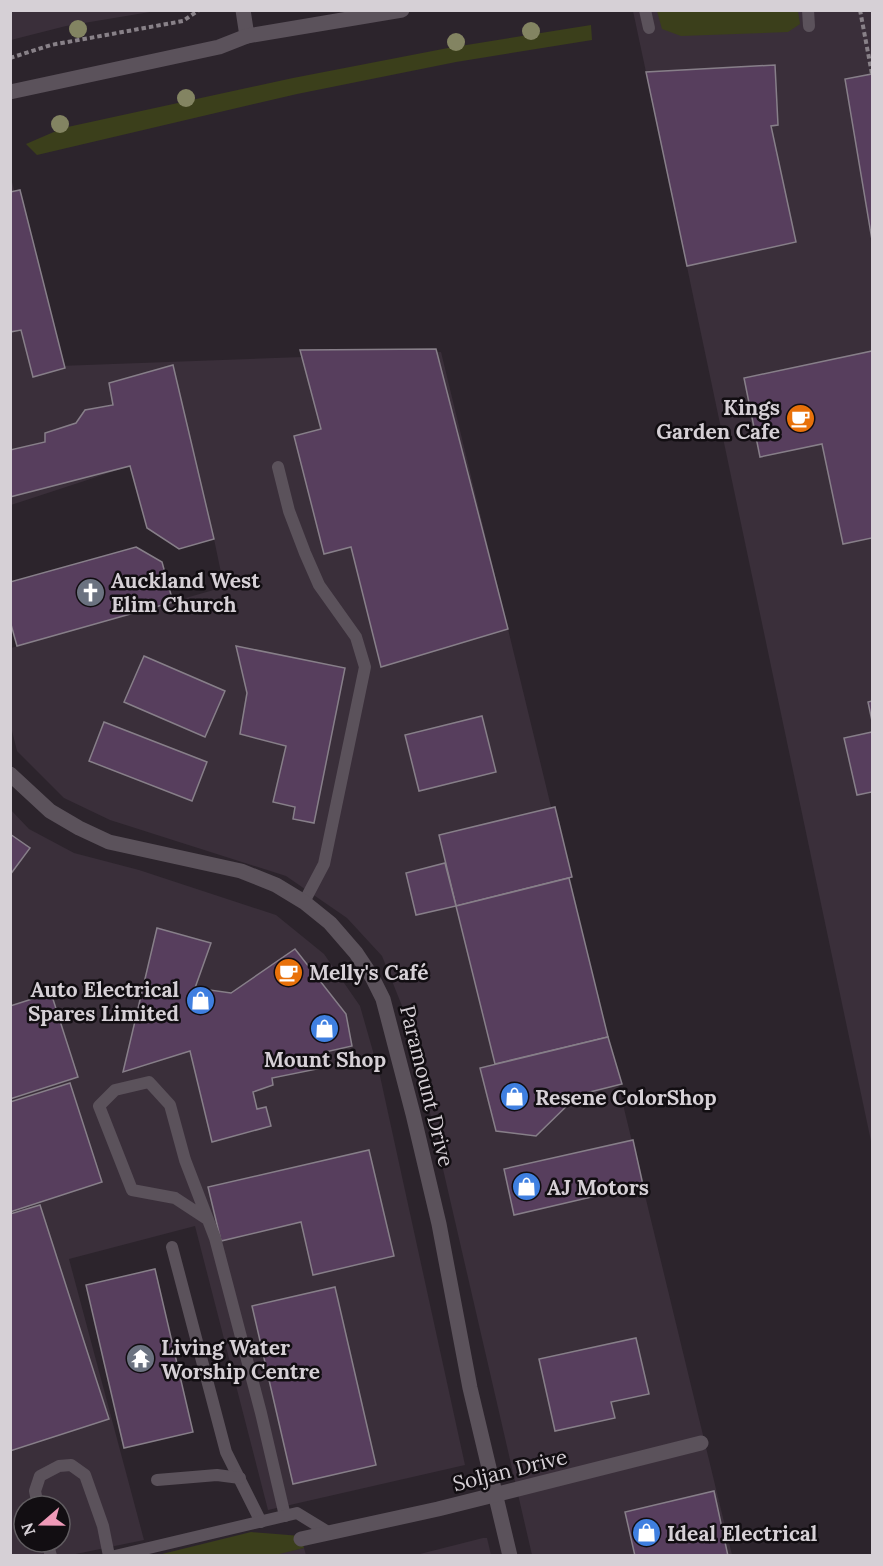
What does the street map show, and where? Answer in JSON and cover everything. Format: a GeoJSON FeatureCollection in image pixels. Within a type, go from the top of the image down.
{"type":"FeatureCollection","features":[{"type":"Feature","properties":{"kind":"street"},"geometry":{"type":"LineString","coordinates":[[243,10],[247,36]]}},
{"type":"Feature","properties":{"kind":"street"},"geometry":{"type":"LineString","coordinates":[[10,92],[219,47],[247,36],[402,10]]}},
{"type":"Feature","properties":{"kind":"street","name":"Paramount Drive"},"geometry":{"type":"LineString","coordinates":[[10,774],[50,811],[109,842],[241,871],[276,885],[304,902],[330,923],[356,953],[372,977],[383,999],[413,1114],[439,1224],[448,1283],[470,1388],[510,1556]]}},
{"type":"Feature","properties":{"kind":"street","name":"Soljan Drive"},"geometry":{"type":"LineString","coordinates":[[301,1539],[438,1509],[701,1443]]}},
{"type":"Feature","properties":{"kind":"lane"},"geometry":{"type":"LineString","coordinates":[[645,10],[648,28]]}},
{"type":"Feature","properties":{"kind":"lane"},"geometry":{"type":"LineString","coordinates":[[808,10],[809,26]]}},
{"type":"Feature","properties":{"kind":"lane"},"geometry":{"type":"LineString","coordinates":[[278,467],[305,553],[319,585],[356,637],[365,667],[324,864],[304,902]]}},
{"type":"Feature","properties":{"kind":"lane"},"geometry":{"type":"LineString","coordinates":[[207,1219],[175,1198],[132,1190],[99,1106],[115,1090],[149,1082],[170,1105],[184,1160],[215,1238],[285,1516]]}},
{"type":"Feature","properties":{"kind":"lane"},"geometry":{"type":"LineString","coordinates":[[172,1247],[226,1452],[261,1522]]}},
{"type":"Feature","properties":{"kind":"lane"},"geometry":{"type":"LineString","coordinates":[[36,1494],[40,1476],[58,1466],[70,1465],[85,1475],[103,1526],[109,1556]]}},
{"type":"Feature","properties":{"kind":"lane"},"geometry":{"type":"LineString","coordinates":[[157,1480],[217,1474],[240,1478]]}},
{"type":"Feature","properties":{"kind":"lane"},"geometry":{"type":"LineString","coordinates":[[115,1556],[297,1513],[328,1532]]}},
{"type":"Feature","properties":{"kind":"path"},"geometry":{"type":"LineString","coordinates":[[10,58],[51,45],[183,21],[199,10]]}},
{"type":"Feature","properties":{"kind":"path"},"geometry":{"type":"LineString","coordinates":[[861,10],[872,74]]}},
{"type":"Feature","properties":{"kind":"shaded area"},"geometry":{"type":"Polygon","coordinates":[[[10,11],[156,11],[66,26],[11,40],[10,11]]]}},
{"type":"Feature","properties":{"kind":"shaded area"},"geometry":{"type":"Polygon","coordinates":[[[633,11],[872,11],[872,1146],[646,72],[633,11]]]}},
{"type":"Feature","properties":{"kind":"shaded area"},"geometry":{"type":"Polygon","coordinates":[[[10,174],[59,366],[441,352],[732,1555],[532,1555],[410,1026],[382,956],[347,918],[286,876],[110,820],[64,798],[17,751],[11,727],[11,648],[224,587],[214,539],[179,549],[147,528],[130,466],[11,505],[10,174]]]}},
{"type":"Feature","properties":{"kind":"shaded area"},"geometry":{"type":"Polygon","coordinates":[[[10,809],[29,829],[74,853],[139,870],[276,915],[324,954],[360,1006],[380,1076],[465,1465],[268,1510],[195,1226],[69,1259],[144,1540],[71,1555],[11,1555],[10,809]]]}},
{"type":"Feature","properties":{"kind":"shaded area"},"geometry":{"type":"Polygon","coordinates":[[[487,1538],[491,1555],[416,1555],[487,1538]]]}},
{"type":"Feature","properties":{"kind":"shaded area"},"geometry":{"type":"Polygon","coordinates":[[[304,1548],[306,1555],[271,1555],[304,1548]]]}},
{"type":"Feature","properties":{"kind":"green space"},"geometry":{"type":"Polygon","coordinates":[[[657,11],[798,11],[800,24],[788,32],[681,36],[662,29],[657,11]]]}},
{"type":"Feature","properties":{"kind":"green space"},"geometry":{"type":"Polygon","coordinates":[[[591,25],[592,40],[456,62],[297,94],[37,155],[26,144],[63,128],[293,78],[448,48],[591,25]]]}},
{"type":"Feature","properties":{"kind":"green space"},"geometry":{"type":"Polygon","coordinates":[[[251,1532],[301,1536],[304,1548],[271,1556],[154,1556],[251,1532]]]}},
{"type":"Feature","properties":{"kind":"building"},"geometry":{"type":"Polygon","coordinates":[[[775,65],[778,125],[771,126],[796,242],[687,266],[646,72],[775,65]]]}},
{"type":"Feature","properties":{"kind":"building"},"geometry":{"type":"Polygon","coordinates":[[[872,74],[872,240],[845,79],[872,74]]]}},
{"type":"Feature","properties":{"kind":"building"},"geometry":{"type":"Polygon","coordinates":[[[20,190],[65,368],[33,377],[21,330],[10,332],[10,192],[20,190]]]}},
{"type":"Feature","properties":{"kind":"building"},"geometry":{"type":"Polygon","coordinates":[[[436,349],[508,629],[381,667],[351,547],[324,554],[294,436],[321,429],[300,350],[436,349]]]}},
{"type":"Feature","properties":{"kind":"building"},"geometry":{"type":"Polygon","coordinates":[[[872,351],[872,538],[843,544],[822,444],[760,457],[744,378],[872,351]]]}},
{"type":"Feature","properties":{"kind":"building"},"geometry":{"type":"Polygon","coordinates":[[[173,365],[214,539],[179,549],[147,528],[130,466],[10,497],[10,450],[45,442],[45,433],[76,423],[85,410],[113,405],[109,383],[173,365]]]}},
{"type":"Feature","properties":{"kind":"building","name":"Auckland West Elim Church"},"geometry":{"type":"Polygon","coordinates":[[[136,547],[162,562],[173,602],[17,646],[10,621],[10,582],[136,547]]]}},
{"type":"Feature","properties":{"kind":"building"},"geometry":{"type":"Polygon","coordinates":[[[236,646],[345,668],[314,823],[293,819],[295,807],[273,802],[286,746],[240,734],[247,693],[236,646]]]}},
{"type":"Feature","properties":{"kind":"building"},"geometry":{"type":"Polygon","coordinates":[[[144,656],[225,691],[205,737],[124,702],[144,656]]]}},
{"type":"Feature","properties":{"kind":"building"},"geometry":{"type":"Polygon","coordinates":[[[872,701],[872,721],[868,702],[872,701]]]}},
{"type":"Feature","properties":{"kind":"building"},"geometry":{"type":"Polygon","coordinates":[[[482,716],[496,772],[419,791],[405,735],[482,716]]]}},
{"type":"Feature","properties":{"kind":"building"},"geometry":{"type":"Polygon","coordinates":[[[104,722],[207,762],[192,801],[89,761],[104,722]]]}},
{"type":"Feature","properties":{"kind":"building"},"geometry":{"type":"Polygon","coordinates":[[[872,732],[872,792],[857,795],[844,738],[872,732]]]}},
{"type":"Feature","properties":{"kind":"building"},"geometry":{"type":"Polygon","coordinates":[[[555,807],[572,877],[456,906],[439,835],[555,807]]]}},
{"type":"Feature","properties":{"kind":"building"},"geometry":{"type":"Polygon","coordinates":[[[10,834],[30,848],[10,875],[10,834]]]}},
{"type":"Feature","properties":{"kind":"building"},"geometry":{"type":"Polygon","coordinates":[[[445,863],[456,906],[416,915],[406,873],[445,863]]]}},
{"type":"Feature","properties":{"kind":"building"},"geometry":{"type":"Polygon","coordinates":[[[569,878],[608,1037],[495,1064],[456,906],[569,878]]]}},
{"type":"Feature","properties":{"kind":"building"},"geometry":{"type":"Polygon","coordinates":[[[157,928],[211,943],[195,988],[231,993],[295,949],[346,1014],[352,1046],[325,1052],[327,1067],[272,1078],[273,1085],[253,1092],[257,1109],[266,1107],[271,1126],[212,1142],[190,1051],[123,1072],[157,928]]]}},
{"type":"Feature","properties":{"kind":"building"},"geometry":{"type":"Polygon","coordinates":[[[51,993],[78,1077],[10,1099],[10,1006],[51,993]]]}},
{"type":"Feature","properties":{"kind":"building"},"geometry":{"type":"Polygon","coordinates":[[[608,1037],[622,1084],[578,1095],[536,1136],[496,1131],[480,1068],[608,1037]]]}},
{"type":"Feature","properties":{"kind":"building"},"geometry":{"type":"Polygon","coordinates":[[[70,1083],[102,1182],[10,1212],[10,1102],[70,1083]]]}},
{"type":"Feature","properties":{"kind":"building"},"geometry":{"type":"Polygon","coordinates":[[[633,1140],[643,1185],[514,1215],[504,1169],[633,1140]]]}},
{"type":"Feature","properties":{"kind":"building"},"geometry":{"type":"Polygon","coordinates":[[[369,1150],[394,1256],[313,1275],[301,1222],[221,1241],[208,1187],[369,1150]]]}},
{"type":"Feature","properties":{"kind":"building"},"geometry":{"type":"Polygon","coordinates":[[[40,1205],[109,1419],[10,1451],[10,1214],[40,1205]]]}},
{"type":"Feature","properties":{"kind":"building","name":"Living Water Worship Centre"},"geometry":{"type":"Polygon","coordinates":[[[155,1269],[193,1432],[124,1448],[86,1285],[155,1269]]]}},
{"type":"Feature","properties":{"kind":"building"},"geometry":{"type":"Polygon","coordinates":[[[335,1287],[376,1465],[293,1484],[252,1306],[335,1287]]]}},
{"type":"Feature","properties":{"kind":"building"},"geometry":{"type":"Polygon","coordinates":[[[636,1338],[649,1394],[611,1402],[615,1418],[555,1431],[539,1359],[636,1338]]]}},
{"type":"Feature","properties":{"kind":"building"},"geometry":{"type":"Polygon","coordinates":[[[714,1491],[728,1556],[635,1556],[625,1512],[714,1491]]]}},
{"type":"Feature","properties":{"kind":"place","name":"Kings Garden Cafe"},"geometry":{"type":"Point","coordinates":[801,419]}},
{"type":"Feature","properties":{"kind":"place","name":"Auckland West Elim Church"},"geometry":{"type":"Point","coordinates":[90,592]}},
{"type":"Feature","properties":{"kind":"place","name":"Melly's Café"},"geometry":{"type":"Point","coordinates":[288,972]}},
{"type":"Feature","properties":{"kind":"place","name":"Auto Electrical Spares Limited"},"geometry":{"type":"Point","coordinates":[200,1001]}},
{"type":"Feature","properties":{"kind":"place","name":"Mount Shop"},"geometry":{"type":"Point","coordinates":[325,1028]}},
{"type":"Feature","properties":{"kind":"place","name":"Resene ColorShop"},"geometry":{"type":"Point","coordinates":[514,1097]}},
{"type":"Feature","properties":{"kind":"place","name":"AJ Motors"},"geometry":{"type":"Point","coordinates":[526,1187]}},
{"type":"Feature","properties":{"kind":"place","name":"Living Water Worship Centre"},"geometry":{"type":"Point","coordinates":[140,1359]}},
{"type":"Feature","properties":{"kind":"place","name":"Ideal Electrical"},"geometry":{"type":"Point","coordinates":[646,1533]}}]}
